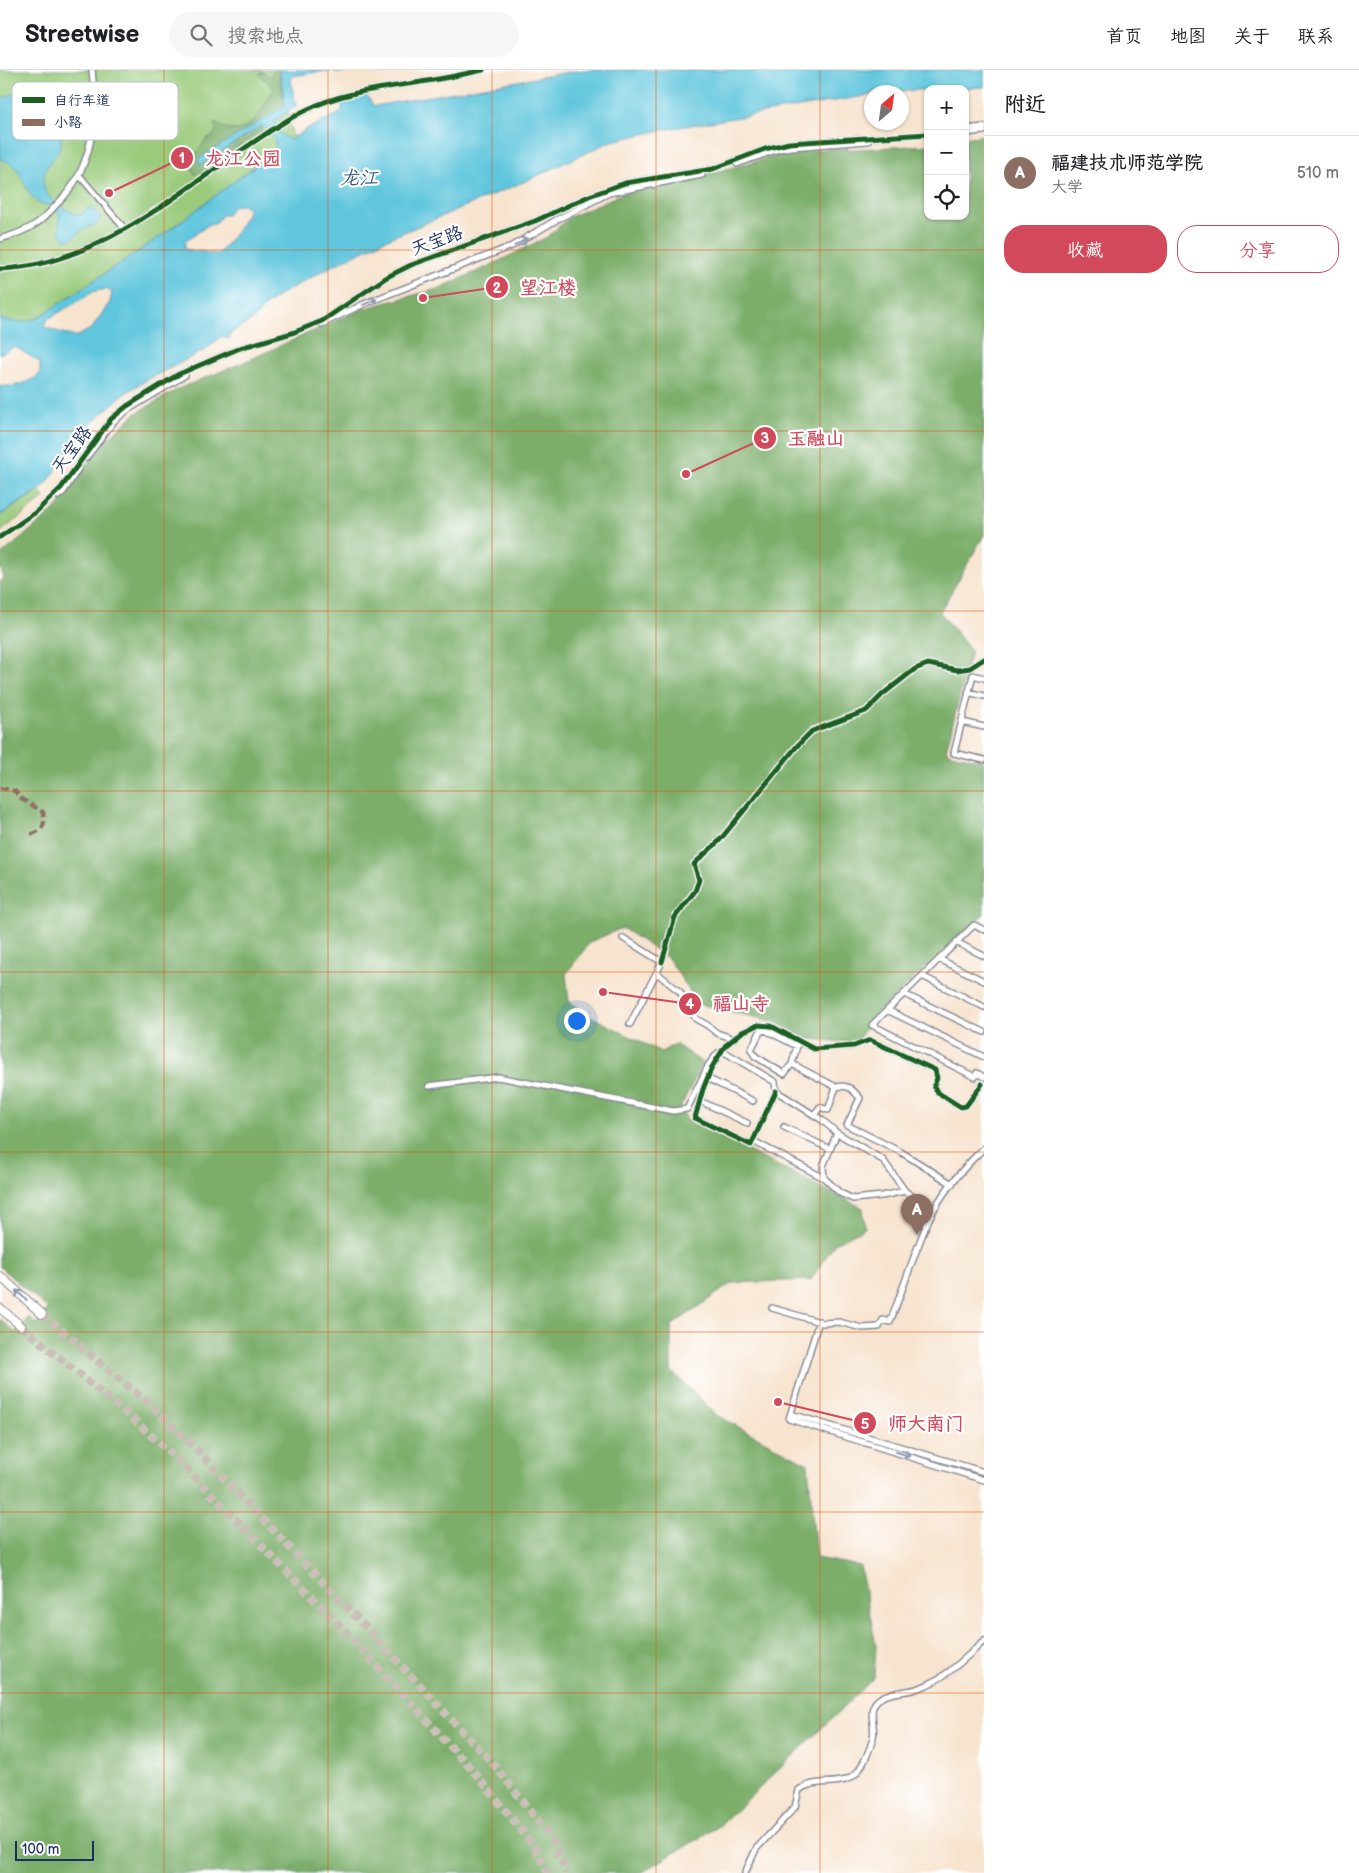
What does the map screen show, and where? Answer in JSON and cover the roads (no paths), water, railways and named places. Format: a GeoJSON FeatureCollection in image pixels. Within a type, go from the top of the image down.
{"type":"FeatureCollection","features":[{"type":"Feature","properties":{"kind":"main road"},"geometry":{"type":"LineString","coordinates":[[0,1276],[42,1314]]}},
{"type":"Feature","properties":{"kind":"main road"},"geometry":{"type":"LineString","coordinates":[[0,1308],[21,1326]]}},
{"type":"Feature","properties":{"kind":"street"},"geometry":{"type":"LineString","coordinates":[[0,269],[32,265],[67,256],[93,245],[152,212],[268,132],[304,110],[345,95],[385,86],[427,81],[483,70]]}},
{"type":"Feature","properties":{"kind":"street"},"geometry":{"type":"LineString","coordinates":[[969,129],[984,127]]}},
{"type":"Feature","properties":{"kind":"street"},"geometry":{"type":"LineString","coordinates":[[969,133],[984,131]]}},
{"type":"Feature","properties":{"kind":"street","name":"天宝路"},"geometry":{"type":"LineString","coordinates":[[0,537],[36,512],[61,488],[111,419],[127,406],[179,374],[240,348],[292,333],[322,321],[387,277],[411,265],[535,221],[589,196],[625,183],[713,169],[765,149],[789,143],[924,135]]}},
{"type":"Feature","properties":{"kind":"street","name":"天宝路"},"geometry":{"type":"LineString","coordinates":[[0,541],[36,515],[64,491],[114,421],[129,409],[180,378],[232,354],[292,337],[364,304],[512,246],[558,219],[609,193],[714,172],[779,149],[924,135]]}},
{"type":"Feature","properties":{"kind":"street"},"geometry":{"type":"LineString","coordinates":[[0,239],[30,228],[52,211],[64,198],[79,175],[90,140]]}},
{"type":"Feature","properties":{"kind":"street"},"geometry":{"type":"LineString","coordinates":[[79,175],[124,228]]}},
{"type":"Feature","properties":{"kind":"street"},"geometry":{"type":"LineString","coordinates":[[630,1024],[662,962],[670,940],[675,917],[695,891],[699,880],[694,864],[719,841],[796,746],[812,731],[866,710],[915,669],[928,664],[957,670],[970,668],[984,659]]}},
{"type":"Feature","properties":{"kind":"street"},"geometry":{"type":"LineString","coordinates":[[984,678],[973,675],[954,753],[984,760]]}},
{"type":"Feature","properties":{"kind":"street"},"geometry":{"type":"LineString","coordinates":[[968,692],[984,696]]}},
{"type":"Feature","properties":{"kind":"street"},"geometry":{"type":"LineString","coordinates":[[962,722],[984,727]]}},
{"type":"Feature","properties":{"kind":"street"},"geometry":{"type":"LineString","coordinates":[[984,930],[974,925],[872,1025],[975,1077],[977,1073],[984,1077]]}},
{"type":"Feature","properties":{"kind":"street"},"geometry":{"type":"LineString","coordinates":[[623,938],[662,962]]}},
{"type":"Feature","properties":{"kind":"street"},"geometry":{"type":"LineString","coordinates":[[956,942],[984,956]]}},
{"type":"Feature","properties":{"kind":"street"},"geometry":{"type":"LineString","coordinates":[[939,959],[984,981]]}},
{"type":"Feature","properties":{"kind":"street"},"geometry":{"type":"LineString","coordinates":[[657,973],[680,992],[696,1019],[707,1025],[717,1034],[734,1039]]}},
{"type":"Feature","properties":{"kind":"street"},"geometry":{"type":"LineString","coordinates":[[922,976],[984,1007]]}},
{"type":"Feature","properties":{"kind":"street"},"geometry":{"type":"LineString","coordinates":[[904,994],[984,1032]]}},
{"type":"Feature","properties":{"kind":"street"},"geometry":{"type":"LineString","coordinates":[[887,1010],[984,1057]]}},
{"type":"Feature","properties":{"kind":"street"},"geometry":{"type":"LineString","coordinates":[[429,1086],[498,1077],[673,1111],[687,1109],[709,1064],[742,1032],[758,1025],[771,1026],[814,1049],[854,1046],[870,1040],[935,1070],[937,1078],[934,1086],[937,1092],[961,1107],[966,1106],[982,1084]]}},
{"type":"Feature","properties":{"kind":"street"},"geometry":{"type":"LineString","coordinates":[[765,1030],[797,1046],[792,1064],[784,1074],[755,1056],[751,1050],[760,1032],[765,1030]]}},
{"type":"Feature","properties":{"kind":"street"},"geometry":{"type":"LineString","coordinates":[[724,1048],[774,1082],[776,1091],[751,1145],[694,1118],[707,1078],[724,1048]]}},
{"type":"Feature","properties":{"kind":"street"},"geometry":{"type":"LineString","coordinates":[[792,1064],[836,1087],[850,1086],[860,1098],[847,1125],[901,1152],[952,1184]]}},
{"type":"Feature","properties":{"kind":"street"},"geometry":{"type":"LineString","coordinates":[[707,1078],[753,1101]]}},
{"type":"Feature","properties":{"kind":"street"},"geometry":{"type":"LineString","coordinates":[[814,1115],[820,1108],[828,1110],[836,1087]]}},
{"type":"Feature","properties":{"kind":"street"},"geometry":{"type":"LineString","coordinates":[[776,1091],[814,1115],[837,1133],[883,1160],[906,1191],[933,1212]]}},
{"type":"Feature","properties":{"kind":"street"},"geometry":{"type":"LineString","coordinates":[[700,1101],[747,1123]]}},
{"type":"Feature","properties":{"kind":"street"},"geometry":{"type":"LineString","coordinates":[[784,1126],[830,1149]]}},
{"type":"Feature","properties":{"kind":"street"},"geometry":{"type":"LineString","coordinates":[[824,1178],[822,1166],[837,1133]]}},
{"type":"Feature","properties":{"kind":"street"},"geometry":{"type":"LineString","coordinates":[[753,1141],[824,1178],[840,1193],[853,1199],[906,1191]]}},
{"type":"Feature","properties":{"kind":"street"},"geometry":{"type":"LineString","coordinates":[[772,1308],[823,1323],[839,1322],[862,1328],[879,1327],[883,1320],[890,1322],[933,1212],[966,1165],[984,1148]]}},
{"type":"Feature","properties":{"kind":"street"},"geometry":{"type":"LineString","coordinates":[[819,1321],[789,1419],[984,1480]]}},
{"type":"Feature","properties":{"kind":"street"},"geometry":{"type":"LineString","coordinates":[[791,1414],[984,1472]]}},
{"type":"Feature","properties":{"kind":"street"},"geometry":{"type":"LineString","coordinates":[[745,1873],[756,1849],[795,1807],[800,1790],[810,1784],[850,1779],[859,1769],[873,1737],[871,1710],[873,1704],[878,1699],[883,1696],[918,1689],[933,1683],[984,1641]]}},
{"type":"Feature","properties":{"kind":"water","name":"龙江"},"geometry":{"type":"Polygon","coordinates":[[[280,70],[333,70],[292,76],[291,81],[296,106],[274,121],[282,135],[290,140],[305,130],[342,112],[342,101],[365,94],[374,106],[581,70],[984,70],[984,87],[924,85],[924,90],[909,90],[909,85],[864,85],[864,96],[662,130],[612,141],[528,180],[385,240],[281,294],[264,307],[254,319],[231,333],[229,339],[222,336],[205,350],[124,394],[91,423],[44,487],[0,515],[0,386],[17,385],[40,374],[40,362],[15,347],[0,354],[0,319],[20,322],[39,317],[161,236],[275,151],[276,147],[273,136],[262,126],[200,165],[198,159],[285,106],[280,70]],[[244,205],[232,207],[227,215],[222,215],[215,224],[208,225],[185,242],[185,249],[217,254],[243,221],[249,209],[244,205]],[[108,289],[95,291],[48,319],[44,327],[72,336],[78,336],[92,328],[110,302],[112,292],[108,289]]]}},
{"type":"Feature","properties":{"kind":"water"},"geometry":{"type":"Polygon","coordinates":[[[333,70],[354,70],[337,73],[333,70]]]}},
{"type":"Feature","properties":{"kind":"water"},"geometry":{"type":"Polygon","coordinates":[[[12,94],[12,140],[61,140],[57,153],[46,169],[44,178],[46,192],[50,198],[69,211],[80,215],[90,207],[101,218],[96,224],[84,229],[70,239],[60,235],[59,213],[48,205],[37,202],[30,194],[14,166],[0,159],[0,98],[12,94]]]}},
{"type":"Feature","properties":{"kind":"tunnel"},"geometry":{"type":"LineString","coordinates":[[42,1314],[148,1403],[194,1447],[356,1617],[496,1767],[551,1837],[567,1873]]}},
{"type":"Feature","properties":{"kind":"tunnel"},"geometry":{"type":"LineString","coordinates":[[21,1326],[132,1418],[177,1459],[340,1626],[475,1773],[534,1846],[548,1873]]}},
{"type":"Feature","properties":{"kind":"place","name":"龙江公园"},"geometry":{"type":"Point","coordinates":[109,193]}},
{"type":"Feature","properties":{"kind":"place","name":"望江楼"},"geometry":{"type":"Point","coordinates":[423,298]}},
{"type":"Feature","properties":{"kind":"place","name":"玉融山"},"geometry":{"type":"Point","coordinates":[686,474]}},
{"type":"Feature","properties":{"kind":"place","name":"福山寺"},"geometry":{"type":"Point","coordinates":[603,992]}},
{"type":"Feature","properties":{"kind":"place","name":"福建技术师范学院"},"geometry":{"type":"Point","coordinates":[917,1235]}},
{"type":"Feature","properties":{"kind":"place","name":"师大南门"},"geometry":{"type":"Point","coordinates":[778,1402]}}]}
